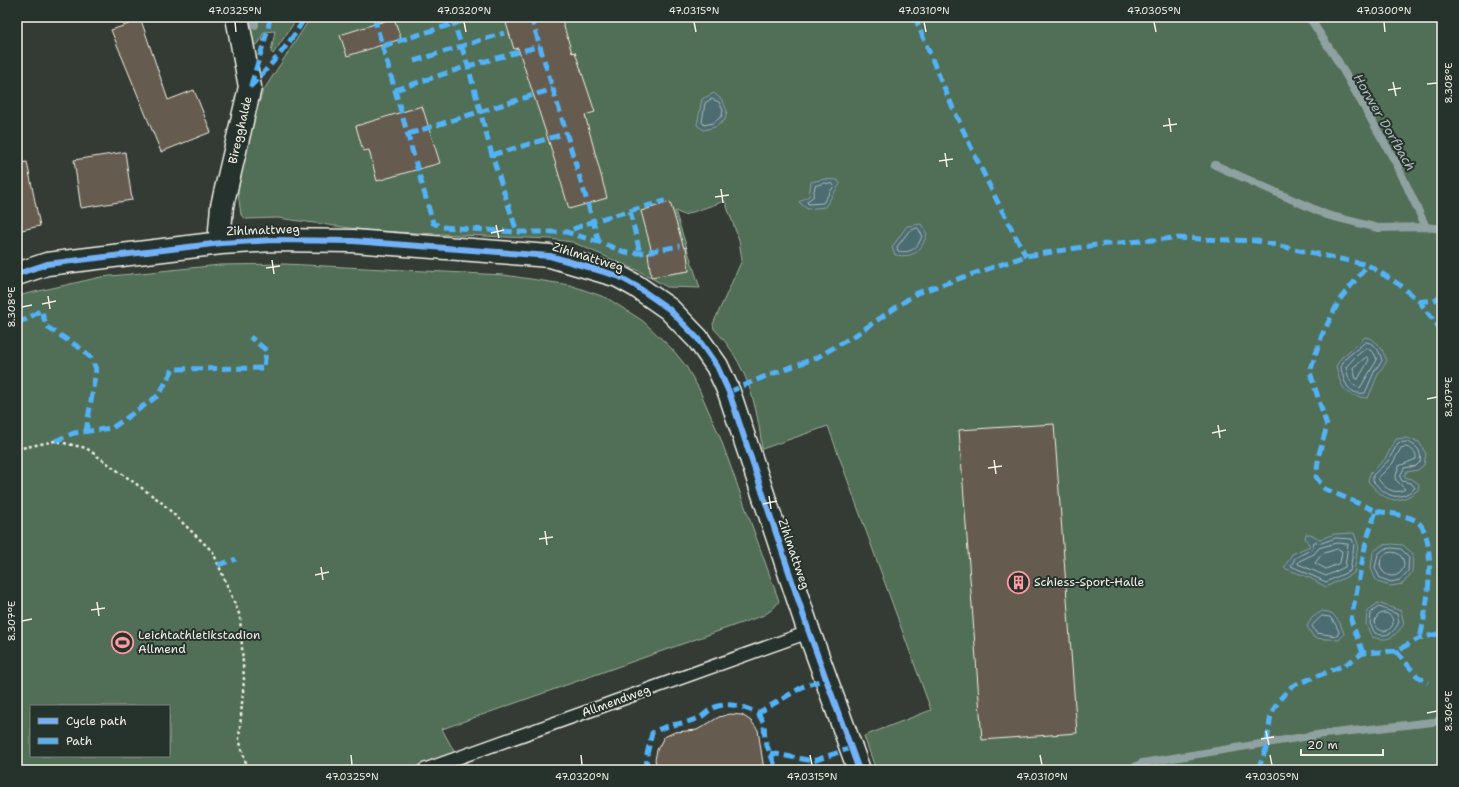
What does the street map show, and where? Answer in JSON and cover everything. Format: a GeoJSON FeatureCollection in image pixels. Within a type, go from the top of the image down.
{"type":"FeatureCollection","features":[{"type":"Feature","properties":{"kind":"street","name":"Biregghalde"},"geometry":{"type":"LineString","coordinates":[[221,243],[220,230],[222,206],[250,87],[237,17]]}},
{"type":"Feature","properties":{"kind":"street","name":"Zihlmattweg"},"geometry":{"type":"LineString","coordinates":[[17,274],[47,264],[221,243],[273,240],[353,240],[550,256],[618,276],[636,286],[669,309],[698,339],[717,366],[729,392],[809,632],[859,770]]}},
{"type":"Feature","properties":{"kind":"lane","name":"Allmendweg"},"geometry":{"type":"LineString","coordinates":[[424,770],[809,632]]}},
{"type":"Feature","properties":{"kind":"path"},"geometry":{"type":"LineString","coordinates":[[17,448],[55,441],[86,448],[160,501],[213,552],[240,616],[244,680],[239,739],[248,770]]}},
{"type":"Feature","properties":{"kind":"green space"},"geometry":{"type":"Polygon","coordinates":[[[244,17],[298,17],[273,54],[271,52],[275,31],[264,32],[259,43],[254,46],[244,17]]]}},
{"type":"Feature","properties":{"kind":"green space"},"geometry":{"type":"Polygon","coordinates":[[[311,17],[1442,17],[1442,770],[876,770],[864,736],[931,710],[828,426],[762,449],[757,417],[748,385],[734,355],[714,329],[713,324],[742,260],[739,240],[725,201],[684,215],[675,211],[700,288],[667,287],[639,271],[572,242],[550,239],[372,231],[278,218],[246,219],[241,215],[236,177],[246,140],[263,91],[311,17]]]}},
{"type":"Feature","properties":{"kind":"green space"},"geometry":{"type":"Polygon","coordinates":[[[285,264],[504,275],[570,285],[607,298],[643,321],[673,350],[686,366],[699,389],[720,437],[779,601],[773,609],[764,615],[442,729],[464,770],[17,770],[17,296],[101,277],[220,265],[285,264]]]}},
{"type":"Feature","properties":{"kind":"water"},"geometry":{"type":"Polygon","coordinates":[[[714,93],[722,100],[727,110],[725,120],[715,127],[704,130],[697,125],[702,99],[714,93]]]}},
{"type":"Feature","properties":{"kind":"water"},"geometry":{"type":"Polygon","coordinates":[[[824,179],[838,180],[840,184],[825,207],[807,209],[799,202],[809,196],[811,182],[824,179]]]}},
{"type":"Feature","properties":{"kind":"water"},"geometry":{"type":"Polygon","coordinates":[[[921,224],[927,234],[919,249],[907,256],[895,255],[892,247],[907,226],[921,224]]]}},
{"type":"Feature","properties":{"kind":"water"},"geometry":{"type":"Polygon","coordinates":[[[1365,337],[1374,340],[1377,343],[1382,349],[1387,361],[1379,372],[1368,398],[1354,395],[1345,390],[1336,366],[1341,358],[1365,337]]]}},
{"type":"Feature","properties":{"kind":"water"},"geometry":{"type":"Polygon","coordinates":[[[1407,438],[1419,442],[1426,454],[1424,465],[1418,470],[1406,472],[1404,477],[1412,479],[1419,484],[1418,490],[1403,499],[1391,499],[1385,497],[1368,481],[1370,473],[1385,459],[1396,439],[1407,438]]]}},
{"type":"Feature","properties":{"kind":"water"},"geometry":{"type":"Polygon","coordinates":[[[1354,533],[1358,544],[1354,573],[1326,587],[1310,578],[1284,568],[1292,554],[1310,546],[1305,538],[1306,534],[1310,534],[1320,539],[1335,534],[1354,533]]]}},
{"type":"Feature","properties":{"kind":"water"},"geometry":{"type":"Polygon","coordinates":[[[1382,545],[1403,545],[1413,554],[1412,572],[1403,584],[1391,586],[1377,582],[1371,569],[1373,552],[1382,545]]]}},
{"type":"Feature","properties":{"kind":"water"},"geometry":{"type":"Polygon","coordinates":[[[1378,603],[1401,611],[1404,624],[1391,638],[1383,639],[1372,637],[1366,625],[1367,611],[1378,603]]]}},
{"type":"Feature","properties":{"kind":"water"},"geometry":{"type":"Polygon","coordinates":[[[1322,611],[1332,613],[1340,623],[1344,634],[1339,640],[1314,638],[1307,626],[1312,618],[1322,611]]]}},
{"type":"Feature","properties":{"kind":"building"},"geometry":{"type":"Polygon","coordinates":[[[527,17],[561,17],[572,53],[575,52],[595,112],[585,115],[607,198],[569,209],[550,145],[518,48],[514,49],[506,23],[527,17]]]}},
{"type":"Feature","properties":{"kind":"building"},"geometry":{"type":"Polygon","coordinates":[[[394,18],[401,39],[347,56],[340,35],[394,18]]]}},
{"type":"Feature","properties":{"kind":"building"},"geometry":{"type":"Polygon","coordinates":[[[141,20],[168,100],[194,90],[211,132],[161,152],[111,30],[141,20]]]}},
{"type":"Feature","properties":{"kind":"building"},"geometry":{"type":"Polygon","coordinates":[[[422,106],[440,163],[377,181],[369,150],[363,151],[356,126],[422,106]]]}},
{"type":"Feature","properties":{"kind":"building"},"geometry":{"type":"Polygon","coordinates":[[[125,152],[132,200],[81,208],[74,160],[125,152]]]}},
{"type":"Feature","properties":{"kind":"building"},"geometry":{"type":"Polygon","coordinates":[[[27,162],[40,226],[17,231],[17,163],[27,162]]]}},
{"type":"Feature","properties":{"kind":"building"},"geometry":{"type":"Polygon","coordinates":[[[670,202],[684,248],[686,247],[689,271],[651,277],[648,253],[652,252],[641,211],[670,202]]]}},
{"type":"Feature","properties":{"kind":"building","name":"Schiess-Sport-Halle"},"geometry":{"type":"Polygon","coordinates":[[[1054,424],[1077,733],[982,740],[959,430],[1054,424]]]}},
{"type":"Feature","properties":{"kind":"building"},"geometry":{"type":"Polygon","coordinates":[[[730,714],[742,715],[751,721],[758,730],[764,770],[658,770],[655,760],[657,750],[664,737],[675,732],[697,730],[719,717],[730,714]]]}},
{"type":"Feature","properties":{"kind":"waterway"},"geometry":{"type":"LineString","coordinates":[[255,17],[255,25]]}},
{"type":"Feature","properties":{"kind":"waterway","name":"Horwer Dorfbach"},"geometry":{"type":"LineString","coordinates":[[1309,17],[1339,63],[1397,165],[1426,227],[1442,229]]}},
{"type":"Feature","properties":{"kind":"waterway"},"geometry":{"type":"LineString","coordinates":[[1215,165],[1327,215],[1378,228],[1426,227]]}},
{"type":"Feature","properties":{"kind":"waterway","name":"Horwer Dorfbach"},"geometry":{"type":"LineString","coordinates":[[1130,770],[1142,763],[1316,735],[1442,721]]}},
{"type":"Feature","properties":{"kind":"marked path"},"geometry":{"type":"LineString","coordinates":[[251,85],[268,29],[270,17]]}},
{"type":"Feature","properties":{"kind":"marked path"},"geometry":{"type":"LineString","coordinates":[[250,87],[287,45],[305,17]]}},
{"type":"Feature","properties":{"kind":"marked path"},"geometry":{"type":"LineString","coordinates":[[374,17],[433,223],[442,227],[517,232],[566,232],[599,242],[627,253],[640,253],[680,246]]}},
{"type":"Feature","properties":{"kind":"marked path"},"geometry":{"type":"LineString","coordinates":[[452,17],[468,66],[492,155],[517,232]]}},
{"type":"Feature","properties":{"kind":"marked path"},"geometry":{"type":"LineString","coordinates":[[383,46],[475,17]]}},
{"type":"Feature","properties":{"kind":"marked path"},"geometry":{"type":"LineString","coordinates":[[531,17],[593,221],[566,232]]}},
{"type":"Feature","properties":{"kind":"marked path"},"geometry":{"type":"LineString","coordinates":[[915,17],[967,138],[995,198],[1026,256]]}},
{"type":"Feature","properties":{"kind":"marked path"},"geometry":{"type":"LineString","coordinates":[[414,61],[504,33]]}},
{"type":"Feature","properties":{"kind":"marked path"},"geometry":{"type":"LineString","coordinates":[[395,90],[468,66],[540,46]]}},
{"type":"Feature","properties":{"kind":"marked path"},"geometry":{"type":"LineString","coordinates":[[408,134],[553,89]]}},
{"type":"Feature","properties":{"kind":"marked path"},"geometry":{"type":"LineString","coordinates":[[492,155],[567,133]]}},
{"type":"Feature","properties":{"kind":"marked path"},"geometry":{"type":"LineString","coordinates":[[599,242],[593,221],[665,201]]}},
{"type":"Feature","properties":{"kind":"marked path"},"geometry":{"type":"LineString","coordinates":[[630,211],[640,253]]}},
{"type":"Feature","properties":{"kind":"marked path"},"geometry":{"type":"LineString","coordinates":[[729,392],[766,376],[816,358],[857,334],[917,293],[1026,256],[1096,245],[1175,238],[1257,241],[1368,265],[1400,285],[1419,301],[1441,330],[1442,334]]}},
{"type":"Feature","properties":{"kind":"marked path"},"geometry":{"type":"LineString","coordinates":[[1363,653],[1351,620],[1366,542],[1376,511],[1325,489],[1316,477],[1319,454],[1327,426],[1310,372],[1322,335],[1340,299],[1368,265]]}},
{"type":"Feature","properties":{"kind":"marked path"},"geometry":{"type":"LineString","coordinates":[[1419,301],[1434,301],[1442,296]]}},
{"type":"Feature","properties":{"kind":"marked path"},"geometry":{"type":"LineString","coordinates":[[17,321],[25,320],[41,310],[47,327],[80,348],[91,358],[96,369],[86,432]]}},
{"type":"Feature","properties":{"kind":"marked path"},"geometry":{"type":"LineString","coordinates":[[55,441],[74,433],[112,428],[159,395],[173,369],[264,368],[266,350],[250,337]]}},
{"type":"Feature","properties":{"kind":"marked path"},"geometry":{"type":"LineString","coordinates":[[1376,511],[1414,520],[1418,522],[1424,531],[1428,545],[1429,578],[1428,595],[1420,638]]}},
{"type":"Feature","properties":{"kind":"marked path"},"geometry":{"type":"LineString","coordinates":[[218,565],[236,559]]}},
{"type":"Feature","properties":{"kind":"marked path"},"geometry":{"type":"LineString","coordinates":[[1258,770],[1266,749],[1271,714],[1279,700],[1292,686],[1345,665],[1363,653],[1396,651],[1420,638],[1442,633]]}},
{"type":"Feature","properties":{"kind":"marked path"},"geometry":{"type":"LineString","coordinates":[[1396,651],[1417,676],[1428,683]]}},
{"type":"Feature","properties":{"kind":"marked path"},"geometry":{"type":"LineString","coordinates":[[648,770],[646,759],[652,733],[699,718],[717,706],[735,705],[758,713],[804,686],[826,679]]}},
{"type":"Feature","properties":{"kind":"marked path"},"geometry":{"type":"LineString","coordinates":[[758,713],[764,724],[765,741],[777,770]]}},
{"type":"Feature","properties":{"kind":"marked path"},"geometry":{"type":"LineString","coordinates":[[770,753],[813,761],[851,748]]}},
{"type":"Feature","properties":{"kind":"cycle path"},"geometry":{"type":"LineString","coordinates":[[17,274],[47,264],[221,243],[273,240],[353,241],[550,256],[618,276],[636,286],[669,309],[698,339],[717,366],[729,392],[809,632],[859,770]]}},
{"type":"Feature","properties":{"kind":"place","name":"Schiess-Sport-Halle"},"geometry":{"type":"Point","coordinates":[1018,582]}},
{"type":"Feature","properties":{"kind":"place","name":"Leichtathletikstadion Allmend"},"geometry":{"type":"Point","coordinates":[123,642]}}]}
